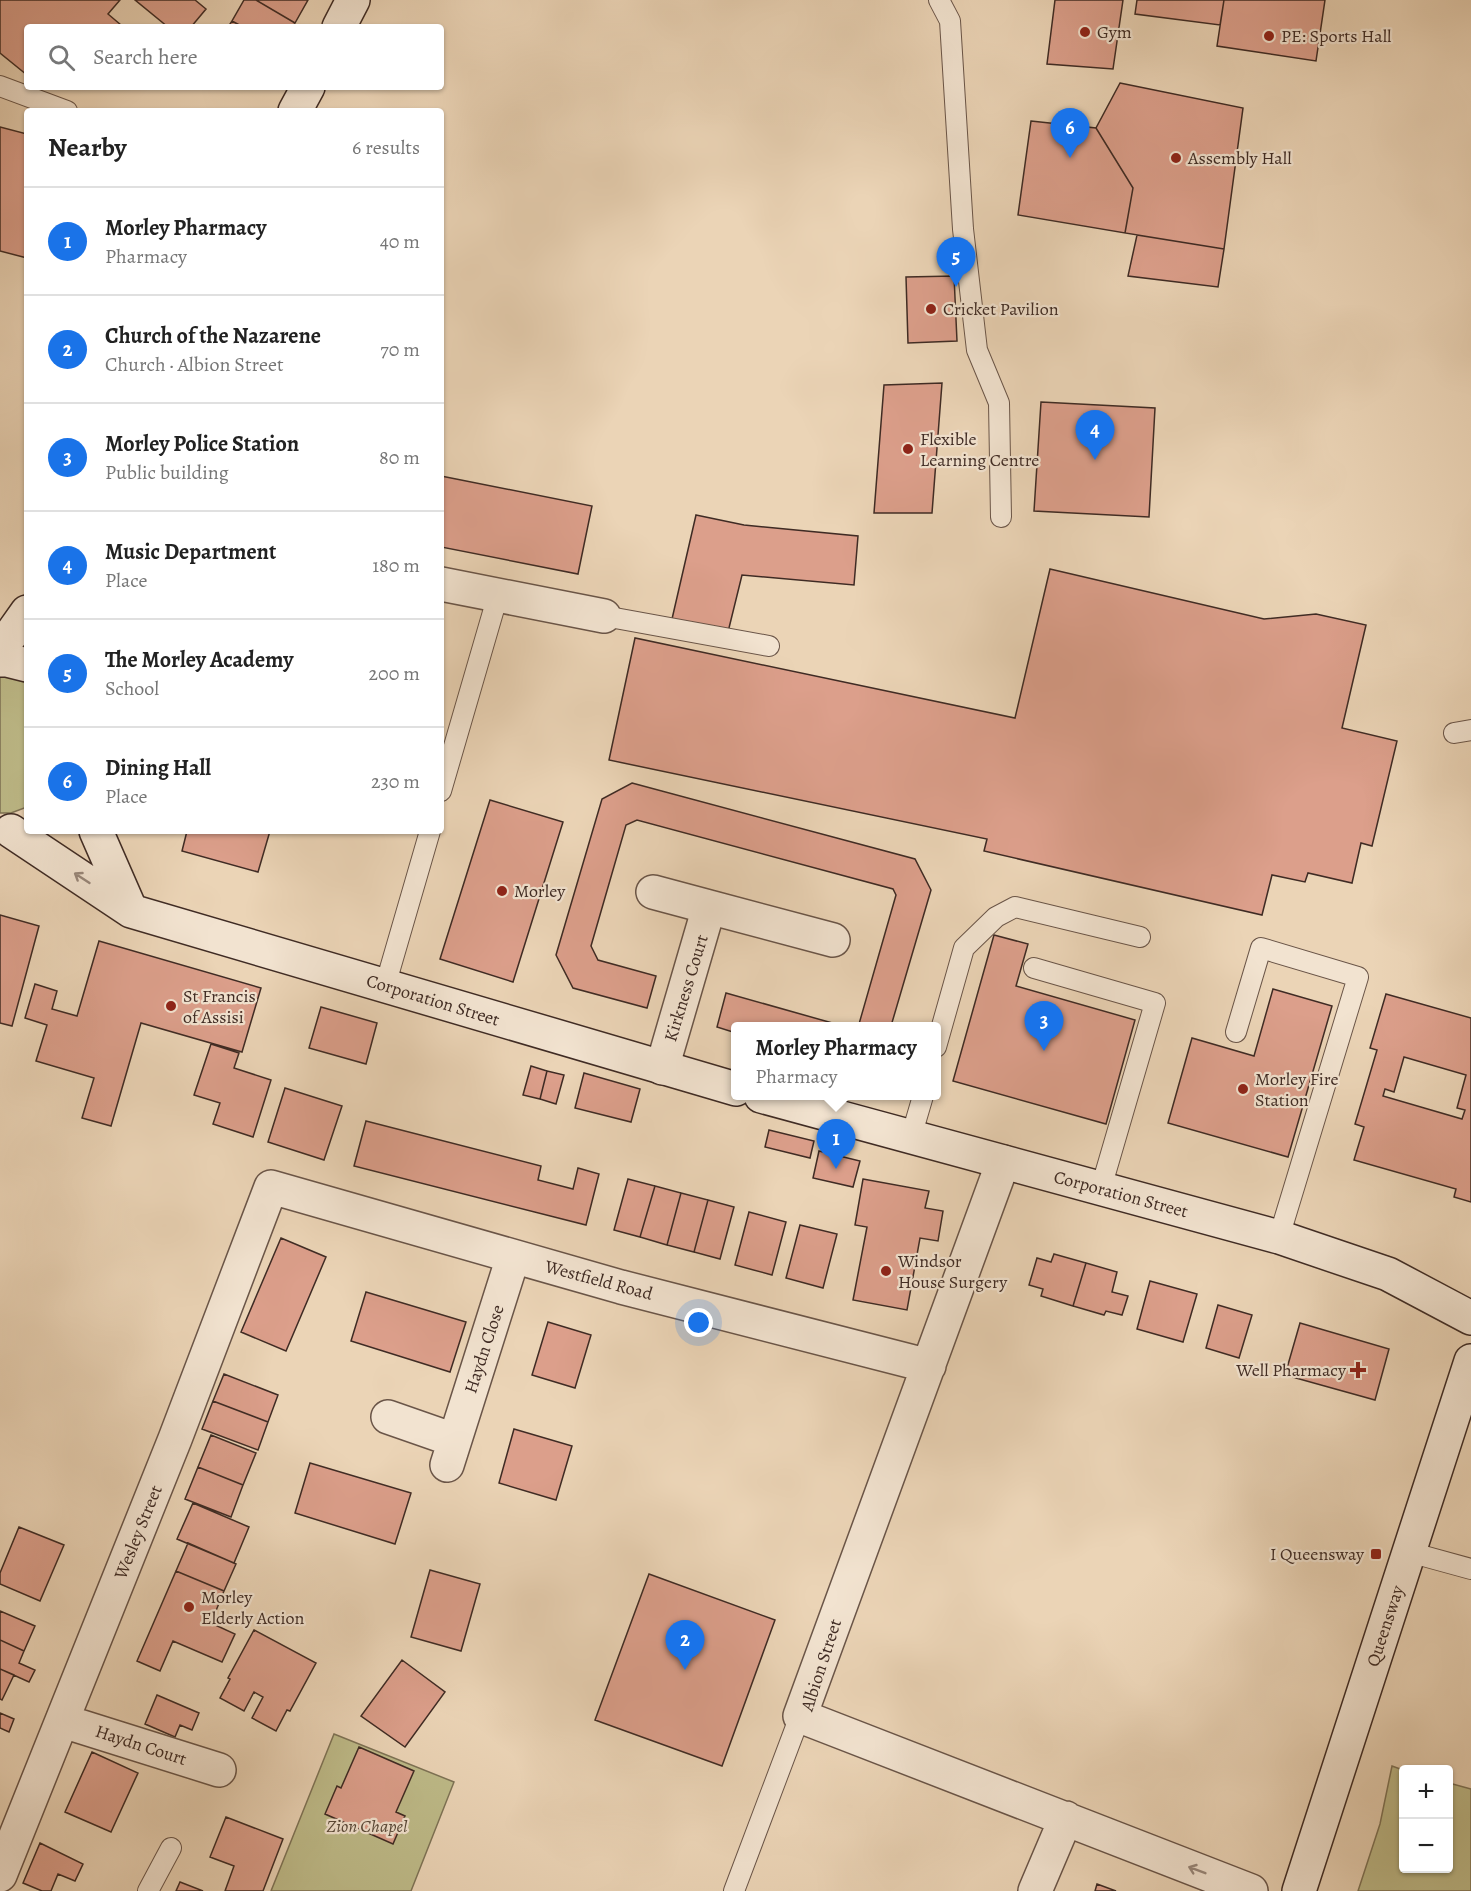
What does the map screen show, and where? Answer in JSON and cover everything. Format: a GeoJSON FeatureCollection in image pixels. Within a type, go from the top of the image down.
{"type":"FeatureCollection","features":[{"type":"Feature","properties":{"kind":"street"},"geometry":{"type":"LineString","coordinates":[[341,24],[353,0]]}},
{"type":"Feature","properties":{"kind":"street"},"geometry":{"type":"LineString","coordinates":[[297,108],[306,90]]}},
{"type":"Feature","properties":{"kind":"street"},"geometry":{"type":"LineString","coordinates":[[444,585],[604,616]]}},
{"type":"Feature","properties":{"kind":"street"},"geometry":{"type":"LineString","coordinates":[[0,650],[24,616]]}},
{"type":"Feature","properties":{"kind":"street"},"geometry":{"type":"LineString","coordinates":[[0,660],[24,664]]}},
{"type":"Feature","properties":{"kind":"street","name":"Corporation Street"},"geometry":{"type":"LineString","coordinates":[[13,830],[131,910],[731,1088]]}},
{"type":"Feature","properties":{"kind":"street"},"geometry":{"type":"LineString","coordinates":[[97,834],[131,910]]}},
{"type":"Feature","properties":{"kind":"street"},"geometry":{"type":"LineString","coordinates":[[653,892],[833,940]]}},
{"type":"Feature","properties":{"kind":"street","name":"Kirkness Court"},"geometry":{"type":"LineString","coordinates":[[662,1068],[709,907]]}},
{"type":"Feature","properties":{"kind":"street","name":"Corporation Street"},"geometry":{"type":"LineString","coordinates":[[778,1100],[1279,1237],[1388,1274],[1471,1318]]}},
{"type":"Feature","properties":{"kind":"street","name":"Albion Street"},"geometry":{"type":"LineString","coordinates":[[1003,1162],[800,1716],[1251,1891]]}},
{"type":"Feature","properties":{"kind":"street","name":"Westfield Road"},"geometry":{"type":"LineString","coordinates":[[271,1187],[621,1287],[929,1366]]}},
{"type":"Feature","properties":{"kind":"street","name":"Wesley Street"},"geometry":{"type":"LineString","coordinates":[[0,1875],[10,1820],[63,1720],[175,1439],[271,1187]]}},
{"type":"Feature","properties":{"kind":"street","name":"Haydn Close"},"geometry":{"type":"LineString","coordinates":[[388,1417],[450,1453],[513,1257]]}},
{"type":"Feature","properties":{"kind":"street","name":"Queensway"},"geometry":{"type":"LineString","coordinates":[[1299,1891],[1471,1361]]}},
{"type":"Feature","properties":{"kind":"street","name":"Haydn Court"},"geometry":{"type":"LineString","coordinates":[[63,1720],[219,1770]]}},
{"type":"Feature","properties":{"kind":"street"},"geometry":{"type":"LineString","coordinates":[[1035,1891],[1066,1818]]}},
{"type":"Feature","properties":{"kind":"lane"},"geometry":{"type":"LineString","coordinates":[[939,0],[950,21],[963,229],[977,350],[999,403],[1001,517]]}},
{"type":"Feature","properties":{"kind":"lane"},"geometry":{"type":"LineString","coordinates":[[0,86],[60,108]]}},
{"type":"Feature","properties":{"kind":"lane"},"geometry":{"type":"LineString","coordinates":[[444,781],[498,595]]}},
{"type":"Feature","properties":{"kind":"lane"},"geometry":{"type":"LineString","coordinates":[[604,616],[769,646]]}},
{"type":"Feature","properties":{"kind":"lane"},"geometry":{"type":"LineString","coordinates":[[385,986],[429,834]]}},
{"type":"Feature","properties":{"kind":"lane"},"geometry":{"type":"LineString","coordinates":[[941,1029],[964,948],[996,917],[1015,907],[1140,937]]}},
{"type":"Feature","properties":{"kind":"lane"},"geometry":{"type":"LineString","coordinates":[[1236,1032],[1261,948],[1358,977],[1279,1237]]}},
{"type":"Feature","properties":{"kind":"lane"},"geometry":{"type":"LineString","coordinates":[[1034,968],[1155,1003],[1101,1188]]}},
{"type":"Feature","properties":{"kind":"lane"},"geometry":{"type":"LineString","coordinates":[[911,1137],[922,1100]]}},
{"type":"Feature","properties":{"kind":"lane"},"geometry":{"type":"LineString","coordinates":[[1409,1552],[1471,1569]]}},
{"type":"Feature","properties":{"kind":"lane"},"geometry":{"type":"LineString","coordinates":[[734,1891],[800,1716]]}},
{"type":"Feature","properties":{"kind":"lane"},"geometry":{"type":"LineString","coordinates":[[148,1891],[171,1848]]}},
{"type":"Feature","properties":{"kind":"green space"},"geometry":{"type":"Polygon","coordinates":[[[0,672],[24,680],[24,808],[11,813],[0,813],[0,672]]]}},
{"type":"Feature","properties":{"kind":"green space","name":"Zion Chapel"},"geometry":{"type":"Polygon","coordinates":[[[334,1734],[454,1782],[411,1891],[271,1891],[334,1734]]]}},
{"type":"Feature","properties":{"kind":"green space"},"geometry":{"type":"Polygon","coordinates":[[[1392,1766],[1399,1769],[1399,1873],[1453,1873],[1453,1784],[1471,1789],[1471,1891],[1358,1891],[1380,1824],[1392,1766]]]}},
{"type":"Feature","properties":{"kind":"building"},"geometry":{"type":"Polygon","coordinates":[[[0,0],[120,0],[108,14],[120,24],[24,24],[24,73],[0,53],[0,0]]]}},
{"type":"Feature","properties":{"kind":"building"},"geometry":{"type":"Polygon","coordinates":[[[135,0],[195,0],[206,9],[194,24],[164,24],[135,0]]]}},
{"type":"Feature","properties":{"kind":"building"},"geometry":{"type":"Polygon","coordinates":[[[244,0],[256,0],[295,23],[238,24],[232,21],[244,0]]]}},
{"type":"Feature","properties":{"kind":"building"},"geometry":{"type":"Polygon","coordinates":[[[256,0],[308,0],[295,23],[256,0]]]}},
{"type":"Feature","properties":{"kind":"building","name":"Gym"},"geometry":{"type":"Polygon","coordinates":[[[1055,0],[1123,0],[1113,69],[1047,64],[1055,0]]]}},
{"type":"Feature","properties":{"kind":"building"},"geometry":{"type":"Polygon","coordinates":[[[1137,0],[1224,0],[1220,25],[1135,14],[1137,0]]]}},
{"type":"Feature","properties":{"kind":"building","name":"PE: Sports Hall"},"geometry":{"type":"Polygon","coordinates":[[[1224,0],[1325,0],[1316,61],[1217,46],[1224,0]]]}},
{"type":"Feature","properties":{"kind":"building","name":"Assembly Hall"},"geometry":{"type":"Polygon","coordinates":[[[1120,83],[1243,108],[1224,249],[1125,233],[1133,188],[1096,128],[1120,83]]]}},
{"type":"Feature","properties":{"kind":"building"},"geometry":{"type":"Polygon","coordinates":[[[1031,121],[1096,128],[1133,188],[1125,233],[1018,215],[1031,121]]]}},
{"type":"Feature","properties":{"kind":"building"},"geometry":{"type":"Polygon","coordinates":[[[0,127],[24,133],[24,257],[0,251],[0,127]]]}},
{"type":"Feature","properties":{"kind":"building"},"geometry":{"type":"Polygon","coordinates":[[[1137,235],[1224,249],[1218,287],[1128,276],[1137,235]]]}},
{"type":"Feature","properties":{"kind":"building","name":"Cricket Pavilion"},"geometry":{"type":"Polygon","coordinates":[[[954,276],[957,341],[908,343],[906,277],[954,276]]]}},
{"type":"Feature","properties":{"kind":"building","name":"Flexible Learning Centre"},"geometry":{"type":"Polygon","coordinates":[[[942,383],[932,513],[874,513],[884,385],[942,383]]]}},
{"type":"Feature","properties":{"kind":"building"},"geometry":{"type":"Polygon","coordinates":[[[1041,402],[1155,408],[1149,517],[1034,511],[1041,402]]]}},
{"type":"Feature","properties":{"kind":"building"},"geometry":{"type":"Polygon","coordinates":[[[444,477],[592,506],[578,574],[444,548],[444,477]]]}},
{"type":"Feature","properties":{"kind":"building"},"geometry":{"type":"Polygon","coordinates":[[[696,515],[744,525],[858,536],[854,585],[742,575],[728,632],[672,619],[696,515]]]}},
{"type":"Feature","properties":{"kind":"building"},"geometry":{"type":"Polygon","coordinates":[[[1050,569],[1264,619],[1316,614],[1366,625],[1342,728],[1397,741],[1372,846],[1361,843],[1352,883],[1308,873],[1305,882],[1272,875],[1262,915],[984,851],[987,839],[609,760],[635,638],[1015,718],[1050,569]]]}},
{"type":"Feature","properties":{"kind":"building"},"geometry":{"type":"Polygon","coordinates":[[[632,783],[915,859],[931,890],[892,1022],[860,1022],[896,895],[893,889],[637,820],[626,825],[591,946],[598,960],[656,976],[647,1008],[573,988],[556,955],[602,799],[632,783]]]}},
{"type":"Feature","properties":{"kind":"building","name":"Morley"},"geometry":{"type":"Polygon","coordinates":[[[490,800],[563,822],[513,982],[440,959],[490,800]]]}},
{"type":"Feature","properties":{"kind":"building"},"geometry":{"type":"Polygon","coordinates":[[[186,834],[269,834],[258,872],[182,851],[186,834]]]}},
{"type":"Feature","properties":{"kind":"building"},"geometry":{"type":"Polygon","coordinates":[[[0,915],[39,926],[12,1026],[0,1023],[0,915]]]}},
{"type":"Feature","properties":{"kind":"building"},"geometry":{"type":"Polygon","coordinates":[[[994,935],[1028,944],[1016,986],[1135,1020],[1106,1124],[953,1081],[994,935]]]}},
{"type":"Feature","properties":{"kind":"building"},"geometry":{"type":"Polygon","coordinates":[[[99,941],[261,988],[242,1052],[141,1023],[111,1126],[82,1118],[94,1078],[36,1061],[47,1025],[25,1018],[35,984],[57,991],[52,1009],[77,1016],[99,941]]]}},
{"type":"Feature","properties":{"kind":"building","name":"Morley Fire Station"},"geometry":{"type":"Polygon","coordinates":[[[1273,989],[1332,1006],[1288,1157],[1168,1123],[1192,1038],[1254,1056],[1273,989]]]}},
{"type":"Feature","properties":{"kind":"building"},"geometry":{"type":"Polygon","coordinates":[[[726,993],[829,1022],[731,1022],[731,1031],[717,1027],[726,993]]]}},
{"type":"Feature","properties":{"kind":"building"},"geometry":{"type":"Polygon","coordinates":[[[1386,994],[1471,1018],[1471,1202],[1454,1197],[1456,1189],[1354,1160],[1364,1127],[1355,1124],[1377,1050],[1370,1048],[1386,994]],[[1404,1057],[1394,1092],[1385,1089],[1383,1096],[1462,1119],[1465,1110],[1457,1108],[1466,1075],[1404,1057]]]}},
{"type":"Feature","properties":{"kind":"building"},"geometry":{"type":"Polygon","coordinates":[[[321,1007],[377,1023],[366,1064],[309,1048],[321,1007]]]}},
{"type":"Feature","properties":{"kind":"building"},"geometry":{"type":"Polygon","coordinates":[[[211,1044],[239,1053],[234,1068],[271,1080],[253,1137],[213,1124],[220,1103],[194,1095],[211,1044]]]}},
{"type":"Feature","properties":{"kind":"building"},"geometry":{"type":"Polygon","coordinates":[[[531,1066],[547,1071],[540,1099],[523,1095],[531,1066]]]}},
{"type":"Feature","properties":{"kind":"building"},"geometry":{"type":"Polygon","coordinates":[[[547,1071],[564,1075],[556,1104],[540,1099],[547,1071]]]}},
{"type":"Feature","properties":{"kind":"building"},"geometry":{"type":"Polygon","coordinates":[[[584,1073],[640,1089],[631,1122],[575,1108],[584,1073]]]}},
{"type":"Feature","properties":{"kind":"building"},"geometry":{"type":"Polygon","coordinates":[[[285,1088],[342,1106],[324,1160],[268,1142],[285,1088]]]}},
{"type":"Feature","properties":{"kind":"building"},"geometry":{"type":"Polygon","coordinates":[[[366,1121],[541,1166],[538,1180],[573,1189],[578,1168],[599,1174],[586,1225],[354,1166],[366,1121]]]}},
{"type":"Feature","properties":{"kind":"building"},"geometry":{"type":"Polygon","coordinates":[[[769,1130],[814,1141],[810,1158],[765,1147],[769,1130]]]}},
{"type":"Feature","properties":{"kind":"building"},"geometry":{"type":"Polygon","coordinates":[[[819,1151],[860,1161],[853,1187],[813,1178],[819,1151]]]}},
{"type":"Feature","properties":{"kind":"building"},"geometry":{"type":"Polygon","coordinates":[[[628,1179],[655,1186],[640,1237],[614,1230],[628,1179]]]}},
{"type":"Feature","properties":{"kind":"building","name":"Windsor House Surgery"},"geometry":{"type":"Polygon","coordinates":[[[863,1179],[929,1191],[925,1208],[943,1211],[938,1241],[920,1238],[907,1310],[853,1300],[867,1227],[855,1225],[863,1179]]]}},
{"type":"Feature","properties":{"kind":"building"},"geometry":{"type":"Polygon","coordinates":[[[655,1186],[681,1193],[667,1245],[640,1237],[655,1186]]]}},
{"type":"Feature","properties":{"kind":"building"},"geometry":{"type":"Polygon","coordinates":[[[681,1193],[708,1200],[694,1252],[667,1245],[681,1193]]]}},
{"type":"Feature","properties":{"kind":"building"},"geometry":{"type":"Polygon","coordinates":[[[708,1200],[734,1207],[720,1259],[694,1252],[708,1200]]]}},
{"type":"Feature","properties":{"kind":"building"},"geometry":{"type":"Polygon","coordinates":[[[749,1212],[786,1222],[772,1275],[735,1265],[749,1212]]]}},
{"type":"Feature","properties":{"kind":"building"},"geometry":{"type":"Polygon","coordinates":[[[800,1225],[837,1234],[823,1288],[786,1278],[800,1225]]]}},
{"type":"Feature","properties":{"kind":"building"},"geometry":{"type":"Polygon","coordinates":[[[281,1238],[326,1257],[286,1351],[241,1332],[281,1238]]]}},
{"type":"Feature","properties":{"kind":"building"},"geometry":{"type":"Polygon","coordinates":[[[1054,1254],[1086,1263],[1073,1306],[1041,1296],[1043,1289],[1029,1285],[1037,1258],[1051,1262],[1054,1254]]]}},
{"type":"Feature","properties":{"kind":"building"},"geometry":{"type":"Polygon","coordinates":[[[1086,1263],[1117,1272],[1112,1292],[1128,1296],[1122,1315],[1106,1311],[1104,1315],[1073,1306],[1086,1263]]]}},
{"type":"Feature","properties":{"kind":"building"},"geometry":{"type":"Polygon","coordinates":[[[1150,1281],[1197,1294],[1183,1342],[1137,1329],[1150,1281]]]}},
{"type":"Feature","properties":{"kind":"building"},"geometry":{"type":"Polygon","coordinates":[[[366,1292],[466,1322],[450,1372],[351,1341],[366,1292]]]}},
{"type":"Feature","properties":{"kind":"building"},"geometry":{"type":"Polygon","coordinates":[[[1218,1305],[1252,1315],[1239,1358],[1206,1348],[1218,1305]]]}},
{"type":"Feature","properties":{"kind":"building"},"geometry":{"type":"Polygon","coordinates":[[[548,1322],[591,1335],[575,1388],[532,1375],[548,1322]]]}},
{"type":"Feature","properties":{"kind":"building"},"geometry":{"type":"Polygon","coordinates":[[[1300,1323],[1389,1349],[1375,1400],[1285,1375],[1300,1323]]]}},
{"type":"Feature","properties":{"kind":"building"},"geometry":{"type":"Polygon","coordinates":[[[224,1374],[278,1395],[268,1422],[213,1401],[224,1374]]]}},
{"type":"Feature","properties":{"kind":"building"},"geometry":{"type":"Polygon","coordinates":[[[213,1401],[268,1422],[258,1450],[202,1429],[213,1401]]]}},
{"type":"Feature","properties":{"kind":"building"},"geometry":{"type":"Polygon","coordinates":[[[514,1429],[572,1446],[556,1500],[499,1483],[514,1429]]]}},
{"type":"Feature","properties":{"kind":"building"},"geometry":{"type":"Polygon","coordinates":[[[211,1435],[256,1453],[243,1485],[198,1467],[211,1435]]]}},
{"type":"Feature","properties":{"kind":"building"},"geometry":{"type":"Polygon","coordinates":[[[310,1463],[411,1493],[395,1544],[295,1513],[310,1463]]]}},
{"type":"Feature","properties":{"kind":"building"},"geometry":{"type":"Polygon","coordinates":[[[198,1467],[243,1485],[231,1517],[185,1499],[198,1467]]]}},
{"type":"Feature","properties":{"kind":"building"},"geometry":{"type":"Polygon","coordinates":[[[193,1503],[249,1527],[234,1563],[177,1539],[193,1503]]]}},
{"type":"Feature","properties":{"kind":"building"},"geometry":{"type":"Polygon","coordinates":[[[19,1527],[64,1545],[40,1601],[0,1584],[0,1573],[19,1527]]]}},
{"type":"Feature","properties":{"kind":"building"},"geometry":{"type":"Polygon","coordinates":[[[188,1543],[236,1564],[224,1591],[176,1571],[188,1543]]]}},
{"type":"Feature","properties":{"kind":"building"},"geometry":{"type":"Polygon","coordinates":[[[430,1570],[480,1584],[461,1651],[411,1637],[430,1570]]]}},
{"type":"Feature","properties":{"kind":"building","name":"Morley Elderly Action"},"geometry":{"type":"Polygon","coordinates":[[[176,1571],[224,1591],[211,1623],[235,1634],[222,1662],[173,1641],[160,1671],[137,1661],[176,1571]]]}},
{"type":"Feature","properties":{"kind":"building"},"geometry":{"type":"Polygon","coordinates":[[[649,1574],[775,1620],[722,1766],[595,1720],[649,1574]]]}},
{"type":"Feature","properties":{"kind":"building"},"geometry":{"type":"Polygon","coordinates":[[[0,1611],[35,1626],[24,1651],[0,1640],[0,1611]]]}},
{"type":"Feature","properties":{"kind":"building"},"geometry":{"type":"Polygon","coordinates":[[[254,1630],[316,1663],[290,1711],[287,1710],[276,1731],[252,1718],[263,1697],[254,1692],[244,1711],[220,1698],[254,1630]]]}},
{"type":"Feature","properties":{"kind":"building"},"geometry":{"type":"Polygon","coordinates":[[[0,1640],[24,1651],[19,1663],[35,1670],[29,1682],[0,1669],[0,1640]]]}},
{"type":"Feature","properties":{"kind":"building"},"geometry":{"type":"Polygon","coordinates":[[[402,1660],[445,1692],[405,1747],[361,1716],[402,1660]]]}},
{"type":"Feature","properties":{"kind":"building"},"geometry":{"type":"Polygon","coordinates":[[[0,1669],[14,1675],[2,1700],[0,1699],[0,1669]]]}},
{"type":"Feature","properties":{"kind":"building"},"geometry":{"type":"Polygon","coordinates":[[[157,1695],[199,1713],[192,1730],[180,1725],[175,1737],[145,1724],[157,1695]]]}},
{"type":"Feature","properties":{"kind":"building"},"geometry":{"type":"Polygon","coordinates":[[[0,1713],[14,1719],[9,1732],[0,1728],[0,1713]]]}},
{"type":"Feature","properties":{"kind":"building"},"geometry":{"type":"Polygon","coordinates":[[[359,1747],[414,1771],[396,1812],[405,1816],[393,1844],[325,1814],[337,1786],[341,1788],[359,1747]]]}},
{"type":"Feature","properties":{"kind":"building"},"geometry":{"type":"Polygon","coordinates":[[[92,1752],[138,1773],[111,1832],[65,1812],[92,1752]]]}},
{"type":"Feature","properties":{"kind":"building"},"geometry":{"type":"Polygon","coordinates":[[[226,1817],[283,1839],[263,1891],[225,1891],[234,1866],[210,1857],[226,1817]]]}},
{"type":"Feature","properties":{"kind":"building"},"geometry":{"type":"Polygon","coordinates":[[[40,1843],[83,1864],[75,1881],[58,1874],[51,1891],[42,1891],[23,1883],[40,1843]]]}},
{"type":"Feature","properties":{"kind":"building"},"geometry":{"type":"Polygon","coordinates":[[[180,1882],[203,1891],[176,1891],[180,1882]]]}},
{"type":"Feature","properties":{"kind":"building"},"geometry":{"type":"Polygon","coordinates":[[[1097,1884],[1116,1891],[1095,1891],[1097,1884]]]}},
{"type":"Feature","properties":{"kind":"place","name":"Gym"},"geometry":{"type":"Point","coordinates":[1085,32]}},
{"type":"Feature","properties":{"kind":"place","name":"PE: Sports Hall"},"geometry":{"type":"Point","coordinates":[1269,36]}},
{"type":"Feature","properties":{"kind":"place","name":"Dining Hall"},"geometry":{"type":"Point","coordinates":[1070,158]}},
{"type":"Feature","properties":{"kind":"place","name":"Assembly Hall"},"geometry":{"type":"Point","coordinates":[1176,158]}},
{"type":"Feature","properties":{"kind":"place","name":"The Morley Academy"},"geometry":{"type":"Point","coordinates":[956,287]}},
{"type":"Feature","properties":{"kind":"place","name":"Cricket Pavilion"},"geometry":{"type":"Point","coordinates":[931,309]}},
{"type":"Feature","properties":{"kind":"place","name":"Flexible Learning Centre"},"geometry":{"type":"Point","coordinates":[908,449]}},
{"type":"Feature","properties":{"kind":"place","name":"Music Department"},"geometry":{"type":"Point","coordinates":[1095,460]}},
{"type":"Feature","properties":{"kind":"place","name":"Morley"},"geometry":{"type":"Point","coordinates":[502,891]}},
{"type":"Feature","properties":{"kind":"place","name":"St Francis of Assisi"},"geometry":{"type":"Point","coordinates":[171,1006]}},
{"type":"Feature","properties":{"kind":"place","name":"Morley Police Station"},"geometry":{"type":"Point","coordinates":[1044,1051]}},
{"type":"Feature","properties":{"kind":"place","name":"Morley Fire Station"},"geometry":{"type":"Point","coordinates":[1243,1089]}},
{"type":"Feature","properties":{"kind":"place","name":"Morley Pharmacy"},"geometry":{"type":"Point","coordinates":[836,1169]}},
{"type":"Feature","properties":{"kind":"place","name":"Windsor House Surgery"},"geometry":{"type":"Point","coordinates":[886,1271]}},
{"type":"Feature","properties":{"kind":"place","name":"Well Pharmacy"},"geometry":{"type":"Point","coordinates":[1358,1370]}},
{"type":"Feature","properties":{"kind":"place","name":"I Queensway"},"geometry":{"type":"Point","coordinates":[1376,1554]}},
{"type":"Feature","properties":{"kind":"place","name":"Morley Elderly Action"},"geometry":{"type":"Point","coordinates":[189,1607]}},
{"type":"Feature","properties":{"kind":"place","name":"Church of the Nazarene"},"geometry":{"type":"Point","coordinates":[685,1670]}}]}
